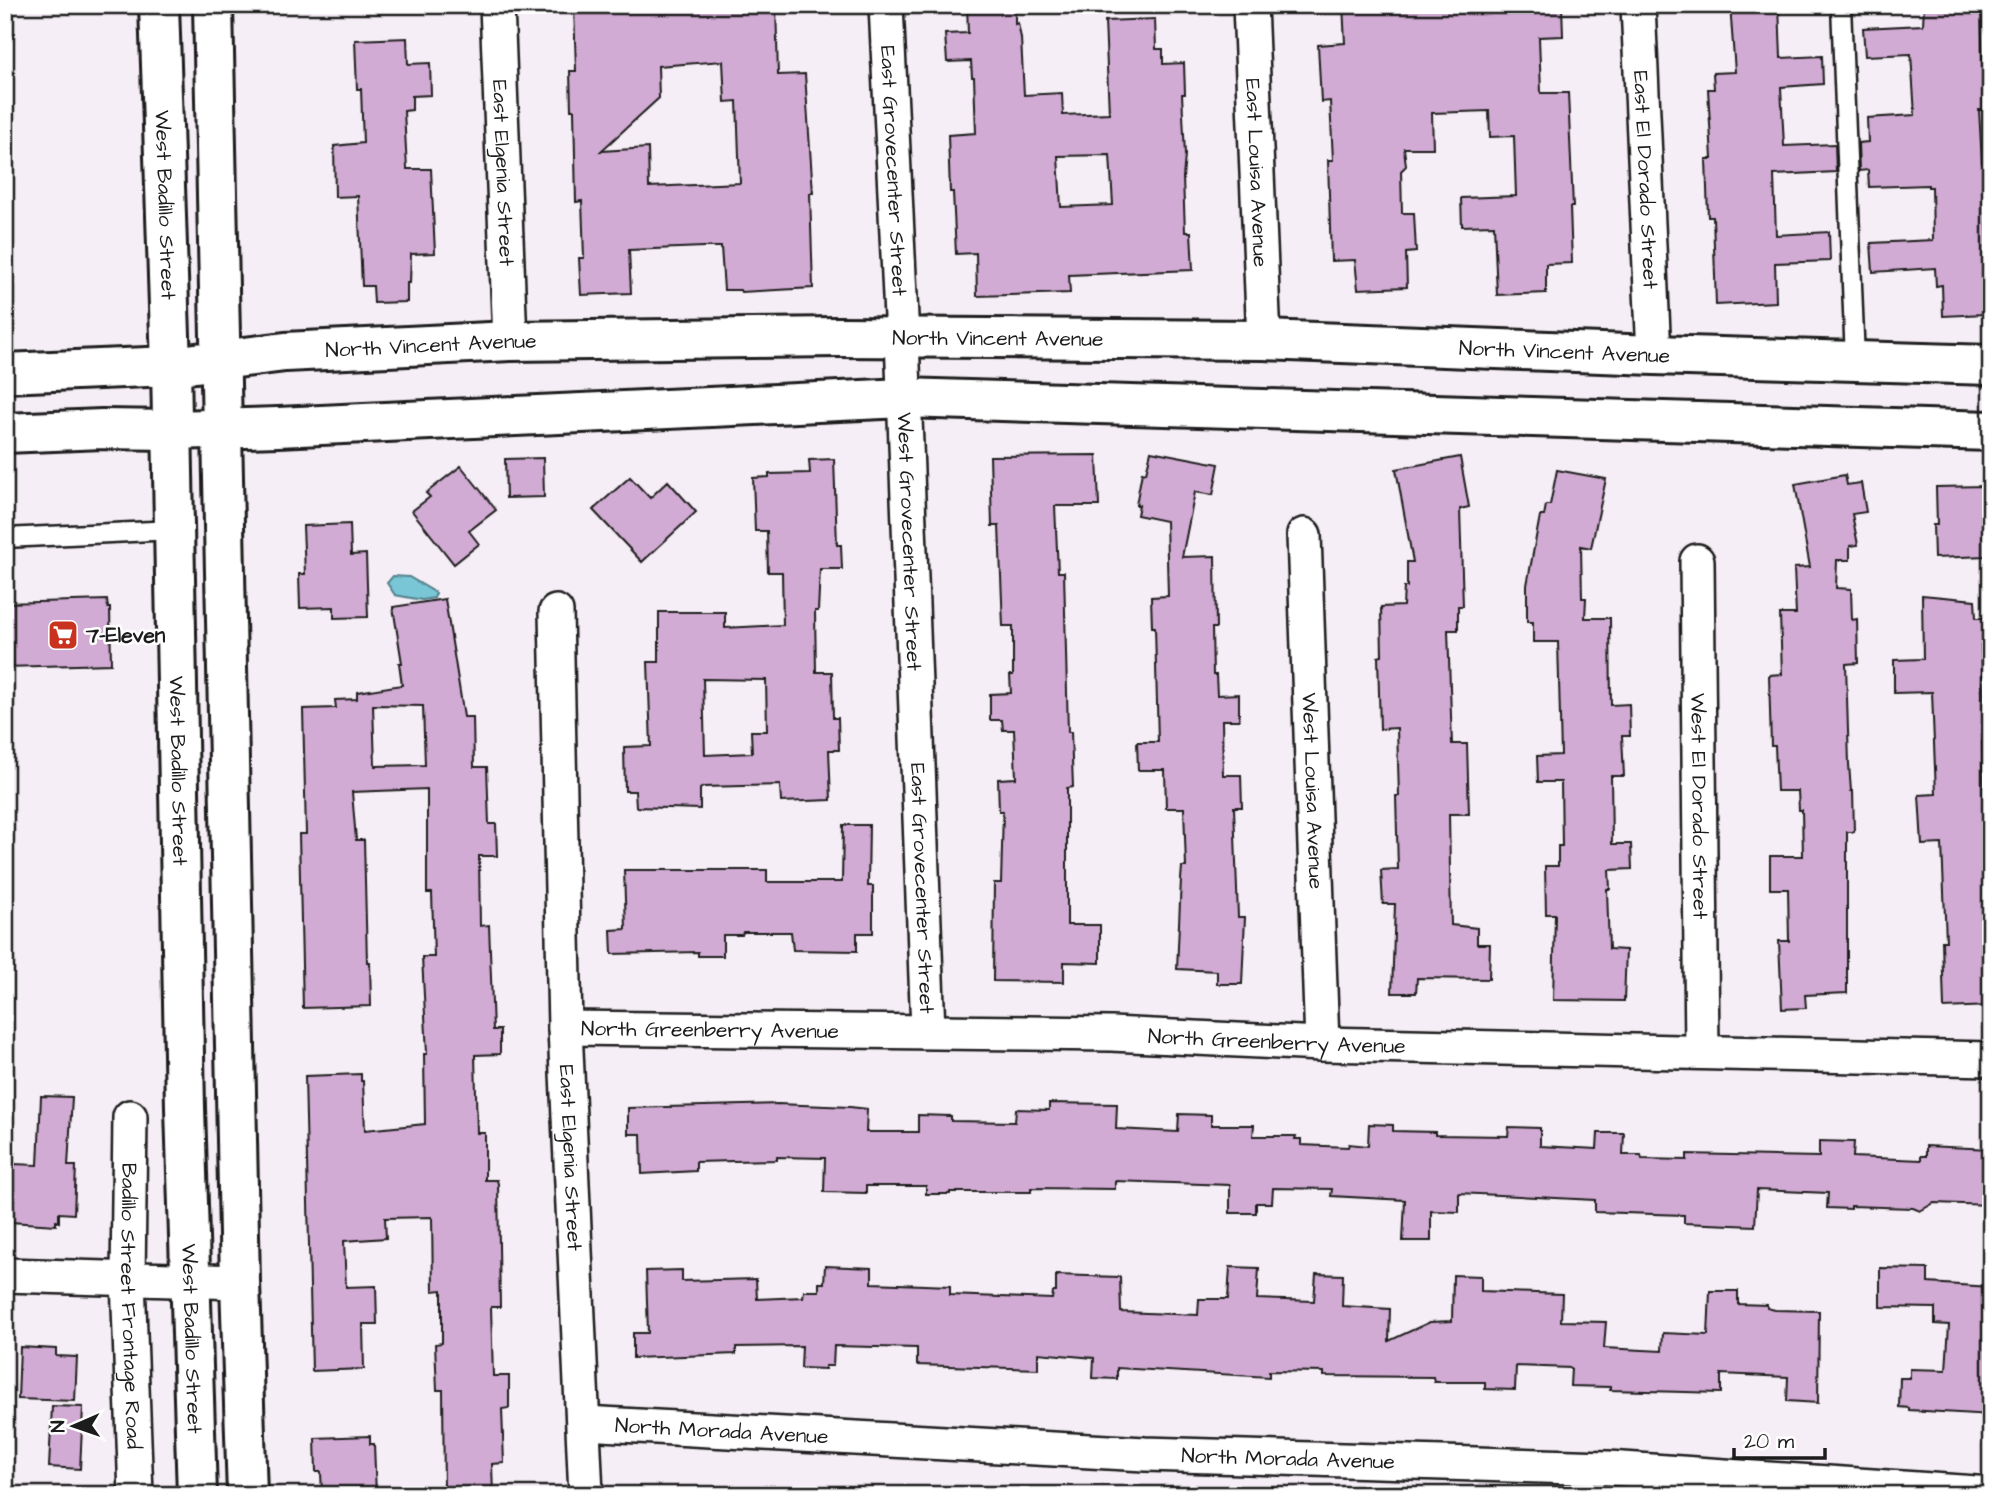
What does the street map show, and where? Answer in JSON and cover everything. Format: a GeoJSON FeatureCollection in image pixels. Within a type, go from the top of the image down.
{"type":"FeatureCollection","features":[{"type":"Feature","properties":{"kind":"main road","name":"West Badillo Street"},"geometry":{"type":"LineString","coordinates":[[159,5],[171,366],[185,1094],[197,1495]]}},
{"type":"Feature","properties":{"kind":"main road"},"geometry":{"type":"LineString","coordinates":[[213,5],[240,1282],[247,1495]]}},
{"type":"Feature","properties":{"kind":"main road","name":"North Vincent Avenue"},"geometry":{"type":"LineString","coordinates":[[5,373],[171,366],[285,352],[510,341],[838,337],[1264,340],[1991,365]]}},
{"type":"Feature","properties":{"kind":"main road"},"geometry":{"type":"LineString","coordinates":[[5,433],[102,429],[172,430],[904,398],[1991,431]]}},
{"type":"Feature","properties":{"kind":"street","name":"East Elgenia Street"},"geometry":{"type":"LineString","coordinates":[[497,5],[510,341]]}},
{"type":"Feature","properties":{"kind":"street","name":"East Grovecenter Street"},"geometry":{"type":"LineString","coordinates":[[886,5],[902,338]]}},
{"type":"Feature","properties":{"kind":"street","name":"East Louisa Avenue"},"geometry":{"type":"LineString","coordinates":[[1250,5],[1264,340]]}},
{"type":"Feature","properties":{"kind":"street","name":"East El Dorado Street"},"geometry":{"type":"LineString","coordinates":[[1638,5],[1654,355]]}},
{"type":"Feature","properties":{"kind":"street","name":"West Grovecenter Street"},"geometry":{"type":"LineString","coordinates":[[902,338],[917,746]]}},
{"type":"Feature","properties":{"kind":"street","name":"West Louisa Avenue"},"geometry":{"type":"LineString","coordinates":[[1304,535],[1322,1044]]}},
{"type":"Feature","properties":{"kind":"street","name":"West El Dorado Street"},"geometry":{"type":"LineString","coordinates":[[1697,561],[1702,1052]]}},
{"type":"Feature","properties":{"kind":"street","name":"East Elgenia Street"},"geometry":{"type":"LineString","coordinates":[[556,612],[565,1028],[586,1495]]}},
{"type":"Feature","properties":{"kind":"street","name":"East Grovecenter Street"},"geometry":{"type":"LineString","coordinates":[[917,746],[928,1031]]}},
{"type":"Feature","properties":{"kind":"street","name":"North Greenberry Avenue"},"geometry":{"type":"LineString","coordinates":[[565,1028],[1111,1034],[1322,1044],[1991,1059]]}},
{"type":"Feature","properties":{"kind":"street","name":"Badillo Street Frontage Road"},"geometry":{"type":"LineString","coordinates":[[130,1118],[128,1279],[136,1495]]}},
{"type":"Feature","properties":{"kind":"street"},"geometry":{"type":"LineString","coordinates":[[5,1275],[240,1282]]}},
{"type":"Feature","properties":{"kind":"street","name":"North Morada Avenue"},"geometry":{"type":"LineString","coordinates":[[584,1423],[1145,1454],[1608,1468],[1991,1494]]}},
{"type":"Feature","properties":{"kind":"lane"},"geometry":{"type":"LineString","coordinates":[[1841,5],[1855,361]]}},
{"type":"Feature","properties":{"kind":"lane"},"geometry":{"type":"LineString","coordinates":[[5,538],[174,530]]}},
{"type":"Feature","properties":{"kind":"water"},"geometry":{"type":"Polygon","coordinates":[[[393,576],[409,577],[436,593],[434,598],[422,600],[395,595],[387,583],[393,576]]]}},
{"type":"Feature","properties":{"kind":"building"},"geometry":{"type":"Polygon","coordinates":[[[574,5],[776,5],[778,75],[805,74],[813,193],[810,193],[813,288],[741,292],[724,290],[721,247],[704,247],[629,250],[631,293],[581,295],[579,258],[584,258],[582,201],[576,202],[574,110],[571,110],[570,71],[576,71],[574,5]],[[723,61],[658,66],[659,98],[601,151],[648,148],[649,187],[740,183],[737,101],[725,102],[723,61]]]}},
{"type":"Feature","properties":{"kind":"building"},"geometry":{"type":"Polygon","coordinates":[[[967,5],[1015,5],[1015,24],[1018,23],[1021,38],[1024,95],[1062,93],[1063,115],[1109,113],[1105,21],[1155,19],[1156,49],[1163,49],[1163,64],[1184,63],[1185,94],[1182,94],[1185,232],[1191,232],[1193,270],[1069,275],[1070,293],[977,296],[976,253],[956,254],[948,135],[976,133],[971,61],[947,62],[945,34],[968,33],[967,5]],[[1110,155],[1058,156],[1061,207],[1113,205],[1110,155]]]}},
{"type":"Feature","properties":{"kind":"building"},"geometry":{"type":"Polygon","coordinates":[[[1343,5],[1562,5],[1563,36],[1539,37],[1541,93],[1568,93],[1573,207],[1570,207],[1572,263],[1546,264],[1546,293],[1497,295],[1494,225],[1462,226],[1461,198],[1516,196],[1514,136],[1490,137],[1489,111],[1432,113],[1433,148],[1404,148],[1406,166],[1401,171],[1402,213],[1414,213],[1416,252],[1406,253],[1407,287],[1358,289],[1355,260],[1331,261],[1328,160],[1333,160],[1330,101],[1321,102],[1318,45],[1345,43],[1343,5]]]}},
{"type":"Feature","properties":{"kind":"building"},"geometry":{"type":"Polygon","coordinates":[[[1730,5],[1779,5],[1781,58],[1822,56],[1823,84],[1781,87],[1784,146],[1835,144],[1836,172],[1774,175],[1776,235],[1829,232],[1830,261],[1775,263],[1776,302],[1716,305],[1713,217],[1708,217],[1706,159],[1712,159],[1708,89],[1714,89],[1713,73],[1735,72],[1730,5]]]}},
{"type":"Feature","properties":{"kind":"building"},"geometry":{"type":"Polygon","coordinates":[[[1924,5],[1981,5],[1984,110],[1979,110],[1982,162],[1985,162],[1990,296],[1989,310],[1985,310],[1985,314],[1943,316],[1942,285],[1936,286],[1935,268],[1873,272],[1871,243],[1933,240],[1932,187],[1869,187],[1868,170],[1859,171],[1858,143],[1868,142],[1867,118],[1915,115],[1911,54],[1865,56],[1863,28],[1923,25],[1924,5]]]}},
{"type":"Feature","properties":{"kind":"building"},"geometry":{"type":"Polygon","coordinates":[[[407,38],[408,64],[430,63],[431,95],[412,96],[412,110],[404,111],[407,169],[431,169],[435,253],[411,254],[407,302],[374,303],[373,286],[362,286],[358,196],[335,197],[334,146],[363,143],[361,89],[357,89],[355,40],[407,38]]]}},
{"type":"Feature","properties":{"kind":"building"},"geometry":{"type":"Polygon","coordinates":[[[1151,451],[1219,464],[1213,495],[1195,492],[1182,557],[1215,556],[1216,628],[1212,628],[1213,675],[1216,675],[1217,695],[1239,694],[1239,720],[1222,720],[1223,775],[1241,775],[1242,807],[1234,807],[1238,917],[1245,917],[1242,984],[1217,984],[1217,971],[1177,969],[1182,867],[1186,867],[1184,808],[1166,808],[1165,770],[1138,770],[1137,742],[1158,742],[1155,627],[1152,627],[1151,597],[1168,596],[1166,521],[1137,515],[1139,505],[1136,505],[1142,472],[1146,473],[1151,451]]]}},
{"type":"Feature","properties":{"kind":"building"},"geometry":{"type":"Polygon","coordinates":[[[1097,455],[1099,506],[1055,506],[1058,572],[1064,572],[1068,732],[1071,732],[1073,787],[1067,788],[1067,925],[1100,925],[1100,963],[1064,962],[1064,982],[993,981],[994,883],[1001,883],[1003,811],[999,811],[998,779],[1016,778],[1014,730],[1003,730],[1002,720],[990,720],[990,694],[1011,693],[1013,626],[1003,626],[999,526],[992,526],[990,456],[1097,455]]]}},
{"type":"Feature","properties":{"kind":"building"},"geometry":{"type":"Polygon","coordinates":[[[1460,457],[1469,507],[1460,509],[1463,606],[1458,606],[1458,630],[1448,630],[1452,744],[1467,744],[1469,814],[1449,814],[1451,925],[1477,928],[1477,944],[1490,944],[1489,979],[1417,978],[1416,993],[1392,993],[1395,904],[1383,904],[1381,870],[1398,869],[1397,728],[1380,729],[1378,657],[1382,656],[1381,607],[1403,606],[1404,587],[1407,587],[1407,562],[1413,562],[1396,469],[1460,457]]]}},
{"type":"Feature","properties":{"kind":"building"},"geometry":{"type":"Polygon","coordinates":[[[543,458],[544,497],[506,498],[505,459],[543,458]]]}},
{"type":"Feature","properties":{"kind":"building"},"geometry":{"type":"Polygon","coordinates":[[[834,459],[837,545],[841,545],[842,569],[820,569],[818,611],[815,611],[816,672],[832,672],[833,718],[838,718],[839,750],[829,750],[831,800],[781,802],[780,785],[703,787],[700,789],[700,809],[636,807],[635,791],[625,791],[624,747],[651,746],[648,662],[659,662],[659,612],[725,612],[725,628],[783,625],[782,572],[768,572],[767,531],[755,531],[753,478],[769,477],[769,474],[810,473],[809,460],[834,459]],[[703,679],[705,755],[752,753],[751,731],[767,731],[766,680],[703,679]]]}},
{"type":"Feature","properties":{"kind":"building"},"geometry":{"type":"Polygon","coordinates":[[[461,466],[496,510],[469,531],[479,544],[454,564],[412,511],[430,497],[426,493],[461,466]]]}},
{"type":"Feature","properties":{"kind":"building"},"geometry":{"type":"Polygon","coordinates":[[[1557,470],[1606,479],[1591,548],[1581,546],[1582,598],[1586,598],[1585,618],[1610,618],[1611,705],[1629,704],[1630,736],[1622,736],[1624,776],[1611,776],[1612,844],[1631,844],[1632,869],[1609,870],[1610,889],[1607,889],[1609,949],[1626,950],[1624,1001],[1553,1000],[1555,914],[1546,914],[1545,866],[1558,866],[1558,846],[1562,846],[1561,782],[1538,782],[1537,756],[1561,755],[1558,642],[1533,642],[1533,622],[1527,622],[1527,585],[1540,516],[1544,516],[1546,505],[1550,505],[1557,470]]]}},
{"type":"Feature","properties":{"kind":"building"},"geometry":{"type":"Polygon","coordinates":[[[1845,475],[1847,485],[1861,483],[1866,512],[1852,514],[1858,545],[1850,546],[1850,560],[1837,560],[1836,588],[1851,589],[1852,620],[1857,619],[1858,663],[1846,664],[1854,832],[1847,832],[1847,993],[1805,995],[1806,1008],[1782,1009],[1779,941],[1789,941],[1788,889],[1770,889],[1770,856],[1803,856],[1802,810],[1799,810],[1798,791],[1777,791],[1775,746],[1771,746],[1769,675],[1782,674],[1780,614],[1796,614],[1794,568],[1810,567],[1795,484],[1845,475]]]}},
{"type":"Feature","properties":{"kind":"building"},"geometry":{"type":"Polygon","coordinates":[[[630,477],[650,498],[668,481],[696,512],[642,562],[593,510],[630,477]]]}},
{"type":"Feature","properties":{"kind":"building"},"geometry":{"type":"Polygon","coordinates":[[[1986,486],[1987,556],[1934,558],[1936,487],[1986,486]]]}},
{"type":"Feature","properties":{"kind":"building"},"geometry":{"type":"Polygon","coordinates":[[[350,524],[351,555],[366,554],[368,617],[334,618],[334,607],[300,608],[299,574],[305,574],[303,526],[350,524]]]}},
{"type":"Feature","properties":{"kind":"building"},"geometry":{"type":"Polygon","coordinates":[[[1922,595],[1975,600],[1976,618],[1991,618],[1991,644],[1981,645],[1984,709],[1991,709],[1991,741],[1982,742],[1984,810],[1991,809],[1991,1006],[1944,1008],[1942,941],[1946,941],[1942,844],[1922,845],[1919,795],[1936,794],[1932,692],[1894,693],[1894,660],[1923,659],[1922,595]]]}},
{"type":"Feature","properties":{"kind":"building"},"geometry":{"type":"Polygon","coordinates":[[[445,599],[464,717],[473,717],[474,767],[487,767],[489,824],[496,824],[497,856],[479,856],[480,926],[489,925],[493,1030],[500,1030],[500,1054],[475,1055],[477,1133],[485,1133],[485,1180],[497,1180],[498,1184],[500,1307],[491,1307],[493,1376],[509,1376],[509,1408],[502,1409],[504,1463],[492,1464],[493,1495],[444,1495],[443,1390],[437,1390],[435,1344],[442,1343],[442,1290],[433,1291],[432,1217],[385,1218],[386,1238],[344,1241],[346,1287],[376,1286],[377,1324],[363,1324],[364,1369],[312,1371],[305,1076],[361,1074],[365,1130],[425,1124],[424,1054],[427,1054],[422,957],[434,957],[432,893],[427,893],[427,789],[352,792],[356,840],[364,840],[367,962],[370,962],[371,1006],[303,1008],[299,834],[306,834],[303,709],[336,708],[335,700],[357,699],[357,692],[402,685],[399,663],[402,663],[393,607],[445,599]],[[373,705],[375,766],[425,765],[423,706],[373,705]]]}},
{"type":"Feature","properties":{"kind":"building"},"geometry":{"type":"Polygon","coordinates":[[[107,600],[110,608],[111,664],[5,667],[5,603],[107,600]]]}},
{"type":"Feature","properties":{"kind":"building"},"geometry":{"type":"Polygon","coordinates":[[[843,825],[869,825],[868,886],[873,886],[873,933],[857,933],[857,951],[793,950],[791,932],[743,932],[742,935],[723,935],[723,956],[698,956],[698,952],[612,954],[611,930],[626,929],[624,870],[767,870],[767,882],[842,882],[843,825]]]}},
{"type":"Feature","properties":{"kind":"building"},"geometry":{"type":"Polygon","coordinates":[[[41,1096],[72,1097],[68,1166],[76,1166],[74,1214],[59,1213],[59,1222],[56,1221],[56,1225],[10,1222],[13,1164],[38,1165],[41,1096]]]}},
{"type":"Feature","properties":{"kind":"building"},"geometry":{"type":"Polygon","coordinates":[[[1049,1103],[1117,1104],[1116,1129],[1178,1132],[1179,1114],[1211,1115],[1211,1125],[1254,1125],[1253,1136],[1296,1136],[1295,1139],[1301,1139],[1301,1145],[1368,1146],[1369,1124],[1393,1125],[1393,1131],[1435,1132],[1435,1135],[1508,1136],[1509,1127],[1540,1128],[1540,1146],[1597,1149],[1598,1133],[1624,1133],[1623,1155],[1641,1155],[1642,1159],[1687,1160],[1687,1154],[1819,1157],[1819,1141],[1854,1142],[1853,1157],[1921,1160],[1921,1156],[1926,1156],[1926,1146],[1991,1149],[1991,1205],[1934,1203],[1920,1211],[1913,1208],[1851,1206],[1851,1209],[1827,1208],[1828,1193],[1757,1190],[1755,1226],[1684,1223],[1684,1215],[1595,1212],[1595,1200],[1459,1193],[1459,1212],[1431,1211],[1431,1241],[1403,1241],[1405,1200],[1331,1196],[1332,1189],[1273,1188],[1272,1203],[1256,1203],[1256,1213],[1230,1213],[1230,1185],[1115,1181],[1115,1189],[1031,1188],[1031,1192],[926,1194],[926,1186],[866,1186],[866,1193],[824,1192],[825,1158],[777,1157],[777,1160],[696,1162],[696,1171],[642,1174],[641,1134],[628,1134],[628,1108],[778,1104],[850,1107],[867,1109],[866,1132],[918,1132],[918,1115],[951,1116],[951,1121],[1015,1122],[1016,1109],[1049,1110],[1049,1103]]]}},
{"type":"Feature","properties":{"kind":"building"},"geometry":{"type":"Polygon","coordinates":[[[825,1266],[872,1268],[872,1283],[950,1286],[950,1295],[1052,1299],[1053,1292],[1056,1292],[1056,1275],[1120,1277],[1121,1312],[1198,1315],[1199,1299],[1228,1299],[1230,1267],[1259,1268],[1257,1299],[1314,1301],[1316,1274],[1343,1275],[1342,1306],[1390,1309],[1389,1341],[1430,1322],[1452,1321],[1453,1275],[1481,1276],[1481,1291],[1562,1294],[1561,1321],[1606,1322],[1604,1348],[1662,1351],[1663,1333],[1708,1335],[1710,1291],[1738,1291],[1738,1304],[1767,1305],[1767,1308],[1775,1310],[1819,1311],[1818,1403],[1787,1401],[1788,1377],[1721,1374],[1721,1393],[1610,1390],[1610,1387],[1570,1386],[1571,1368],[1516,1366],[1515,1390],[1485,1389],[1485,1382],[1434,1382],[1433,1377],[1324,1376],[1324,1372],[1269,1371],[1269,1377],[1117,1368],[1117,1379],[1093,1378],[1094,1358],[1038,1353],[1038,1369],[917,1365],[917,1348],[834,1346],[833,1366],[825,1366],[825,1369],[801,1368],[802,1346],[736,1347],[736,1354],[633,1358],[633,1333],[648,1333],[646,1271],[682,1270],[682,1281],[756,1279],[757,1299],[803,1297],[804,1291],[819,1291],[819,1283],[824,1283],[825,1266]]]}},
{"type":"Feature","properties":{"kind":"building"},"geometry":{"type":"Polygon","coordinates":[[[1880,1268],[1928,1269],[1928,1283],[1991,1287],[1991,1415],[1909,1410],[1899,1407],[1900,1378],[1910,1378],[1910,1369],[1946,1370],[1949,1325],[1935,1324],[1935,1308],[1880,1307],[1880,1268]]]}},
{"type":"Feature","properties":{"kind":"building"},"geometry":{"type":"Polygon","coordinates":[[[20,1347],[56,1349],[56,1356],[77,1357],[75,1401],[18,1399],[20,1347]]]}},
{"type":"Feature","properties":{"kind":"building"},"geometry":{"type":"Polygon","coordinates":[[[52,1406],[83,1407],[80,1469],[49,1467],[52,1406]]]}},
{"type":"Feature","properties":{"kind":"building"},"geometry":{"type":"Polygon","coordinates":[[[370,1436],[370,1444],[374,1444],[376,1495],[322,1495],[321,1472],[316,1472],[315,1438],[370,1436]]]}},
{"type":"Feature","properties":{"kind":"place","name":"7-Eleven"},"geometry":{"type":"Point","coordinates":[63,635]}}]}
